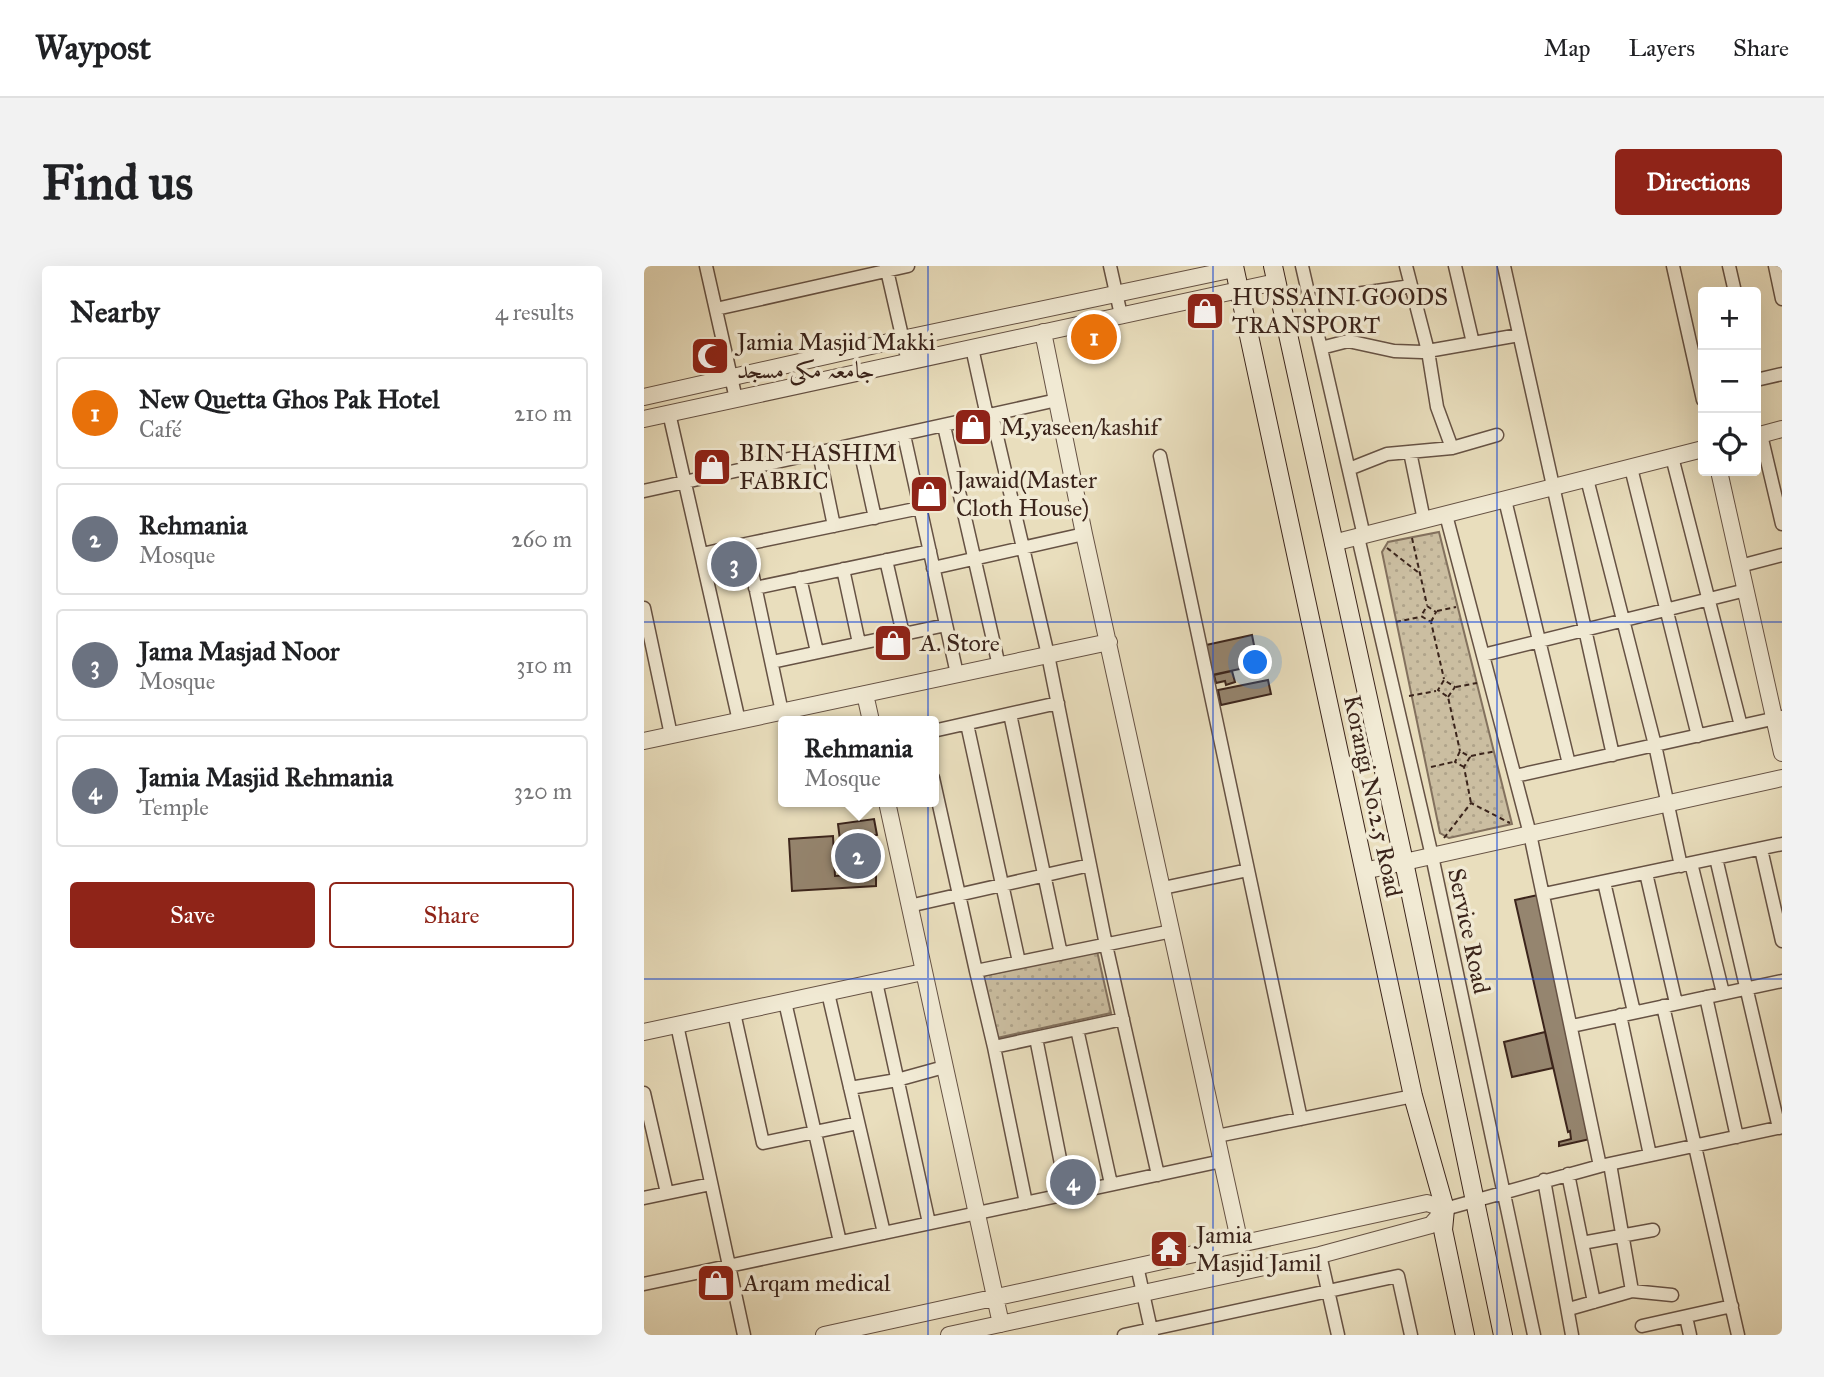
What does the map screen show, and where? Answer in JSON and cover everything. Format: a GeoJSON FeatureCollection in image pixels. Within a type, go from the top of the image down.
{"type":"FeatureCollection","features":[{"type":"Feature","properties":{"kind":"main road","name":"Korangi No.2.5 Road"},"geometry":{"type":"LineString","coordinates":[[1234,267],[1413,1096],[1445,1209],[1443,1230],[1465,1335]]}},
{"type":"Feature","properties":{"kind":"main road","name":"Korangi No.2.5 Road"},"geometry":{"type":"LineString","coordinates":[[1274,274],[1404,862],[1503,1335]]}},
{"type":"Feature","properties":{"kind":"street"},"geometry":{"type":"LineString","coordinates":[[706,266],[736,399]]}},
{"type":"Feature","properties":{"kind":"street"},"geometry":{"type":"LineString","coordinates":[[716,310],[886,268],[908,266]]}},
{"type":"Feature","properties":{"kind":"street"},"geometry":{"type":"LineString","coordinates":[[1111,266],[1121,315]]}},
{"type":"Feature","properties":{"kind":"street","name":"Service Road"},"geometry":{"type":"LineString","coordinates":[[1302,266],[1349,469],[1361,536],[1534,1335]]}},
{"type":"Feature","properties":{"kind":"street"},"geometry":{"type":"LineString","coordinates":[[1406,266],[1428,351],[1437,407],[1452,448]]}},
{"type":"Feature","properties":{"kind":"street"},"geometry":{"type":"LineString","coordinates":[[1455,266],[1473,343]]}},
{"type":"Feature","properties":{"kind":"street"},"geometry":{"type":"LineString","coordinates":[[1504,266],[1613,755]]}},
{"type":"Feature","properties":{"kind":"street"},"geometry":{"type":"LineString","coordinates":[[1673,266],[1698,374]]}},
{"type":"Feature","properties":{"kind":"street"},"geometry":{"type":"LineString","coordinates":[[1729,266],[1734,287]]}},
{"type":"Feature","properties":{"kind":"street"},"geometry":{"type":"LineString","coordinates":[[1775,266],[1782,299]]}},
{"type":"Feature","properties":{"kind":"street"},"geometry":{"type":"LineString","coordinates":[[644,397],[1234,267]]}},
{"type":"Feature","properties":{"kind":"street"},"geometry":{"type":"LineString","coordinates":[[886,268],[908,362]]}},
{"type":"Feature","properties":{"kind":"street"},"geometry":{"type":"LineString","coordinates":[[644,419],[1239,290],[1274,274]]}},
{"type":"Feature","properties":{"kind":"street"},"geometry":{"type":"LineString","coordinates":[[1311,303],[1411,286]]}},
{"type":"Feature","properties":{"kind":"street"},"geometry":{"type":"LineString","coordinates":[[1043,332],[1084,534],[1240,1244]]}},
{"type":"Feature","properties":{"kind":"street"},"geometry":{"type":"LineString","coordinates":[[1321,348],[1348,341],[1394,351],[1428,351],[1519,335]]}},
{"type":"Feature","properties":{"kind":"street"},"geometry":{"type":"LineString","coordinates":[[972,348],[1048,655],[1106,945],[1158,1175]]}},
{"type":"Feature","properties":{"kind":"street"},"geometry":{"type":"LineString","coordinates":[[1761,379],[1782,374]]}},
{"type":"Feature","properties":{"kind":"street"},"geometry":{"type":"LineString","coordinates":[[644,491],[1057,400]]}},
{"type":"Feature","properties":{"kind":"street"},"geometry":{"type":"LineString","coordinates":[[669,414],[739,721]]}},
{"type":"Feature","properties":{"kind":"street"},"geometry":{"type":"LineString","coordinates":[[944,426],[999,666]]}},
{"type":"Feature","properties":{"kind":"street"},"geometry":{"type":"LineString","coordinates":[[1761,434],[1782,429]]}},
{"type":"Feature","properties":{"kind":"street"},"geometry":{"type":"LineString","coordinates":[[904,435],[957,674]]}},
{"type":"Feature","properties":{"kind":"street"},"geometry":{"type":"LineString","coordinates":[[1349,469],[1387,454],[1452,448],[1497,435]]}},
{"type":"Feature","properties":{"kind":"street"},"geometry":{"type":"LineString","coordinates":[[859,445],[876,518]]}},
{"type":"Feature","properties":{"kind":"street"},"geometry":{"type":"LineString","coordinates":[[1761,446],[1782,524]]}},
{"type":"Feature","properties":{"kind":"street"},"geometry":{"type":"LineString","coordinates":[[1333,542],[1553,489],[1698,450]]}},
{"type":"Feature","properties":{"kind":"street"},"geometry":{"type":"LineString","coordinates":[[1410,452],[1424,520]]}},
{"type":"Feature","properties":{"kind":"street"},"geometry":{"type":"LineString","coordinates":[[819,453],[834,526]]}},
{"type":"Feature","properties":{"kind":"street"},"geometry":{"type":"LineString","coordinates":[[1160,456],[1301,1119]]}},
{"type":"Feature","properties":{"kind":"street"},"geometry":{"type":"LineString","coordinates":[[1672,457],[1741,726]]}},
{"type":"Feature","properties":{"kind":"street"},"geometry":{"type":"LineString","coordinates":[[1631,468],[1698,736]]}},
{"type":"Feature","properties":{"kind":"street"},"geometry":{"type":"LineString","coordinates":[[1720,476],[1778,718],[1782,753]]}},
{"type":"Feature","properties":{"kind":"street"},"geometry":{"type":"LineString","coordinates":[[1587,479],[1668,804],[1723,993]]}},
{"type":"Feature","properties":{"kind":"street"},"geometry":{"type":"LineString","coordinates":[[1505,500],[1569,764]]}},
{"type":"Feature","properties":{"kind":"street"},"geometry":{"type":"LineString","coordinates":[[702,554],[920,508]]}},
{"type":"Feature","properties":{"kind":"street"},"geometry":{"type":"LineString","coordinates":[[1446,515],[1530,834],[1622,1235],[1632,1291]]}},
{"type":"Feature","properties":{"kind":"street"},"geometry":{"type":"LineString","coordinates":[[933,568],[1084,534]]}},
{"type":"Feature","properties":{"kind":"street"},"geometry":{"type":"LineString","coordinates":[[746,544],[782,712]]}},
{"type":"Feature","properties":{"kind":"street"},"geometry":{"type":"LineString","coordinates":[[755,588],[930,551]]}},
{"type":"Feature","properties":{"kind":"street"},"geometry":{"type":"LineString","coordinates":[[1740,566],[1782,555]]}},
{"type":"Feature","properties":{"kind":"street"},"geometry":{"type":"LineString","coordinates":[[886,560],[903,634]]}},
{"type":"Feature","properties":{"kind":"street"},"geometry":{"type":"LineString","coordinates":[[843,569],[859,643]]}},
{"type":"Feature","properties":{"kind":"street"},"geometry":{"type":"LineString","coordinates":[[800,579],[817,652]]}},
{"type":"Feature","properties":{"kind":"street"},"geometry":{"type":"LineString","coordinates":[[1483,654],[1746,590]]}},
{"type":"Feature","properties":{"kind":"street"},"geometry":{"type":"LineString","coordinates":[[644,608],[671,735]]}},
{"type":"Feature","properties":{"kind":"street"},"geometry":{"type":"LineString","coordinates":[[772,662],[946,625]]}},
{"type":"Feature","properties":{"kind":"street"},"geometry":{"type":"LineString","coordinates":[[644,741],[1109,642]]}},
{"type":"Feature","properties":{"kind":"street"},"geometry":{"type":"LineString","coordinates":[[865,694],[870,716]]}},
{"type":"Feature","properties":{"kind":"street"},"geometry":{"type":"LineString","coordinates":[[939,730],[1058,703]]}},
{"type":"Feature","properties":{"kind":"street"},"geometry":{"type":"LineString","coordinates":[[1010,714],[1061,954]]}},
{"type":"Feature","properties":{"kind":"street"},"geometry":{"type":"LineString","coordinates":[[1515,776],[1778,718]]}},
{"type":"Feature","properties":{"kind":"street"},"geometry":{"type":"LineString","coordinates":[[967,723],[1018,962]]}},
{"type":"Feature","properties":{"kind":"street"},"geometry":{"type":"LineString","coordinates":[[1364,871],[1782,778]]}},
{"type":"Feature","properties":{"kind":"street"},"geometry":{"type":"LineString","coordinates":[[939,805],[995,1047],[1026,1203]]}},
{"type":"Feature","properties":{"kind":"street"},"geometry":{"type":"LineString","coordinates":[[888,807],[995,1297],[993,1328]]}},
{"type":"Feature","properties":{"kind":"street"},"geometry":{"type":"LineString","coordinates":[[1544,894],[1782,844]]}},
{"type":"Feature","properties":{"kind":"street"},"geometry":{"type":"LineString","coordinates":[[1761,849],[1782,941]]}},
{"type":"Feature","properties":{"kind":"street"},"geometry":{"type":"LineString","coordinates":[[824,1335],[1427,1203],[1445,1209],[1605,1165],[1781,1128],[1716,858]]}},
{"type":"Feature","properties":{"kind":"street"},"geometry":{"type":"LineString","coordinates":[[909,906],[1090,865]]}},
{"type":"Feature","properties":{"kind":"street"},"geometry":{"type":"LineString","coordinates":[[1163,888],[1248,870]]}},
{"type":"Feature","properties":{"kind":"street"},"geometry":{"type":"LineString","coordinates":[[1646,873],[1694,1146],[1738,1335]]}},
{"type":"Feature","properties":{"kind":"street"},"geometry":{"type":"LineString","coordinates":[[1604,882],[1634,1012]]}},
{"type":"Feature","properties":{"kind":"street"},"geometry":{"type":"LineString","coordinates":[[976,971],[1172,931]]}},
{"type":"Feature","properties":{"kind":"street"},"geometry":{"type":"LineString","coordinates":[[644,1032],[923,972]]}},
{"type":"Feature","properties":{"kind":"street"},"geometry":{"type":"LineString","coordinates":[[1572,1026],[1782,981]]}},
{"type":"Feature","properties":{"kind":"street"},"geometry":{"type":"LineString","coordinates":[[876,982],[929,1223]]}},
{"type":"Feature","properties":{"kind":"street"},"geometry":{"type":"LineString","coordinates":[[828,993],[884,1233]]}},
{"type":"Feature","properties":{"kind":"street"},"geometry":{"type":"LineString","coordinates":[[1706,997],[1737,1137]]}},
{"type":"Feature","properties":{"kind":"street"},"geometry":{"type":"LineString","coordinates":[[785,1002],[840,1242]]}},
{"type":"Feature","properties":{"kind":"street"},"geometry":{"type":"LineString","coordinates":[[734,1013],[763,1143],[858,1122]]}},
{"type":"Feature","properties":{"kind":"street"},"geometry":{"type":"LineString","coordinates":[[1620,1015],[1650,1155]]}},
{"type":"Feature","properties":{"kind":"street"},"geometry":{"type":"LineString","coordinates":[[995,1047],[1123,1019]]}},
{"type":"Feature","properties":{"kind":"street"},"geometry":{"type":"LineString","coordinates":[[677,1025],[744,1335]]}},
{"type":"Feature","properties":{"kind":"street"},"geometry":{"type":"LineString","coordinates":[[1077,1029],[1111,1184]]}},
{"type":"Feature","properties":{"kind":"street"},"geometry":{"type":"LineString","coordinates":[[1036,1038],[1067,1194]]}},
{"type":"Feature","properties":{"kind":"street"},"geometry":{"type":"LineString","coordinates":[[850,1088],[897,1080],[944,1067]]}},
{"type":"Feature","properties":{"kind":"street"},"geometry":{"type":"LineString","coordinates":[[644,1093],[650,1146],[667,1193]]}},
{"type":"Feature","properties":{"kind":"street"},"geometry":{"type":"LineString","coordinates":[[1217,1136],[1413,1096]]}},
{"type":"Feature","properties":{"kind":"street"},"geometry":{"type":"LineString","coordinates":[[644,1282],[1222,1161]]}},
{"type":"Feature","properties":{"kind":"street"},"geometry":{"type":"LineString","coordinates":[[1568,1174],[1594,1302]]}},
{"type":"Feature","properties":{"kind":"street"},"geometry":{"type":"LineString","coordinates":[[1544,1181],[1572,1335]]}},
{"type":"Feature","properties":{"kind":"street"},"geometry":{"type":"LineString","coordinates":[[644,1198],[711,1184]]}},
{"type":"Feature","properties":{"kind":"street"},"geometry":{"type":"LineString","coordinates":[[949,1335],[993,1328],[1320,1255],[1431,1225],[1445,1209]]}},
{"type":"Feature","properties":{"kind":"street"},"geometry":{"type":"LineString","coordinates":[[1582,1243],[1653,1230]]}},
{"type":"Feature","properties":{"kind":"street"},"geometry":{"type":"LineString","coordinates":[[1320,1255],[1338,1335]]}},
{"type":"Feature","properties":{"kind":"street"},"geometry":{"type":"LineString","coordinates":[[1137,1266],[1151,1332]]}},
{"type":"Feature","properties":{"kind":"street"},"geometry":{"type":"LineString","coordinates":[[1124,1335],[1151,1332],[1398,1276],[1411,1335]]}},
{"type":"Feature","properties":{"kind":"street"},"geometry":{"type":"LineString","coordinates":[[1569,1309],[1632,1291],[1672,1296]]}},
{"type":"Feature","properties":{"kind":"street"},"geometry":{"type":"LineString","coordinates":[[1642,1326],[1732,1306]]}},
{"type":"Feature","properties":{"kind":"street"},"geometry":{"type":"LineString","coordinates":[[1686,1317],[1690,1335]]}},
{"type":"Feature","properties":{"kind":"path"},"geometry":{"type":"LineString","coordinates":[[1412,538],[1427,606],[1421,617]]}},
{"type":"Feature","properties":{"kind":"path"},"geometry":{"type":"LineString","coordinates":[[1387,548],[1420,574]]}},
{"type":"Feature","properties":{"kind":"path"},"geometry":{"type":"LineString","coordinates":[[1427,606],[1436,612],[1458,607]]}},
{"type":"Feature","properties":{"kind":"path"},"geometry":{"type":"LineString","coordinates":[[1436,612],[1431,622],[1444,680],[1455,687],[1477,683]]}},
{"type":"Feature","properties":{"kind":"path"},"geometry":{"type":"LineString","coordinates":[[1396,622],[1421,617],[1431,622]]}},
{"type":"Feature","properties":{"kind":"path"},"geometry":{"type":"LineString","coordinates":[[1409,696],[1437,690],[1444,680]]}},
{"type":"Feature","properties":{"kind":"path"},"geometry":{"type":"LineString","coordinates":[[1448,698],[1455,687]]}},
{"type":"Feature","properties":{"kind":"path"},"geometry":{"type":"LineString","coordinates":[[1437,690],[1448,698],[1460,751],[1454,762]]}},
{"type":"Feature","properties":{"kind":"path"},"geometry":{"type":"LineString","coordinates":[[1460,751],[1470,757],[1497,751]]}},
{"type":"Feature","properties":{"kind":"path"},"geometry":{"type":"LineString","coordinates":[[1443,839],[1471,803],[1464,767],[1470,757]]}},
{"type":"Feature","properties":{"kind":"path"},"geometry":{"type":"LineString","coordinates":[[1431,767],[1454,762],[1464,767]]}},
{"type":"Feature","properties":{"kind":"path"},"geometry":{"type":"LineString","coordinates":[[1471,803],[1514,825]]}},
{"type":"Feature","properties":{"kind":"shaded area"},"geometry":{"type":"Polygon","coordinates":[[[1439,532],[1512,824],[1449,838],[1440,833],[1382,552],[1388,542],[1439,532]]]}},
{"type":"Feature","properties":{"kind":"shaded area"},"geometry":{"type":"Polygon","coordinates":[[[1097,951],[1111,1013],[997,1038],[983,976],[1097,951]]]}},
{"type":"Feature","properties":{"kind":"building"},"geometry":{"type":"Polygon","coordinates":[[[1252,635],[1258,665],[1212,675],[1206,645],[1252,635]]]}},
{"type":"Feature","properties":{"kind":"building"},"geometry":{"type":"Polygon","coordinates":[[[1232,671],[1235,682],[1226,685],[1225,681],[1216,683],[1214,675],[1232,671]]]}},
{"type":"Feature","properties":{"kind":"building"},"geometry":{"type":"Polygon","coordinates":[[[1268,680],[1271,694],[1221,705],[1218,690],[1268,680]]]}},
{"type":"Feature","properties":{"kind":"building"},"geometry":{"type":"Polygon","coordinates":[[[874,819],[877,835],[840,840],[838,824],[874,819]]]}},
{"type":"Feature","properties":{"kind":"building"},"geometry":{"type":"Polygon","coordinates":[[[833,836],[835,876],[876,873],[876,886],[792,891],[789,839],[833,836]]]}},
{"type":"Feature","properties":{"kind":"building"},"geometry":{"type":"Polygon","coordinates":[[[1538,895],[1590,1139],[1559,1146],[1559,1142],[1571,1139],[1570,1131],[1568,1132],[1515,900],[1538,895]]]}},
{"type":"Feature","properties":{"kind":"building"},"geometry":{"type":"Polygon","coordinates":[[[1545,1032],[1553,1068],[1512,1077],[1504,1042],[1545,1032]]]}},
{"type":"Feature","properties":{"kind":"place","name":"HUSSAINI GOODS TRANSPORT"},"geometry":{"type":"Point","coordinates":[1205,311]}},
{"type":"Feature","properties":{"kind":"place","name":"New Quetta Ghos Pak Hotel"},"geometry":{"type":"Point","coordinates":[1094,337]}},
{"type":"Feature","properties":{"kind":"place","name":"Jamia Masjid Makki جامعہ مکی مسجد"},"geometry":{"type":"Point","coordinates":[710,356]}},
{"type":"Feature","properties":{"kind":"place","name":"M,yaseen/kashif"},"geometry":{"type":"Point","coordinates":[973,427]}},
{"type":"Feature","properties":{"kind":"place","name":"BIN HASHIM FABRIC"},"geometry":{"type":"Point","coordinates":[712,467]}},
{"type":"Feature","properties":{"kind":"place","name":"Jawaid(Master Cloth House)"},"geometry":{"type":"Point","coordinates":[929,494]}},
{"type":"Feature","properties":{"kind":"place","name":"Jama Masjad Noor"},"geometry":{"type":"Point","coordinates":[734,564]}},
{"type":"Feature","properties":{"kind":"place","name":"A. Store"},"geometry":{"type":"Point","coordinates":[893,643]}},
{"type":"Feature","properties":{"kind":"place","name":"Rehmania"},"geometry":{"type":"Point","coordinates":[858,856]}},
{"type":"Feature","properties":{"kind":"place","name":"Jamia Masjid Rehmania"},"geometry":{"type":"Point","coordinates":[1073,1182]}},
{"type":"Feature","properties":{"kind":"place","name":"Jamia Masjid Jamil"},"geometry":{"type":"Point","coordinates":[1169,1249]}},
{"type":"Feature","properties":{"kind":"place","name":"Arqam medical"},"geometry":{"type":"Point","coordinates":[716,1283]}}]}
